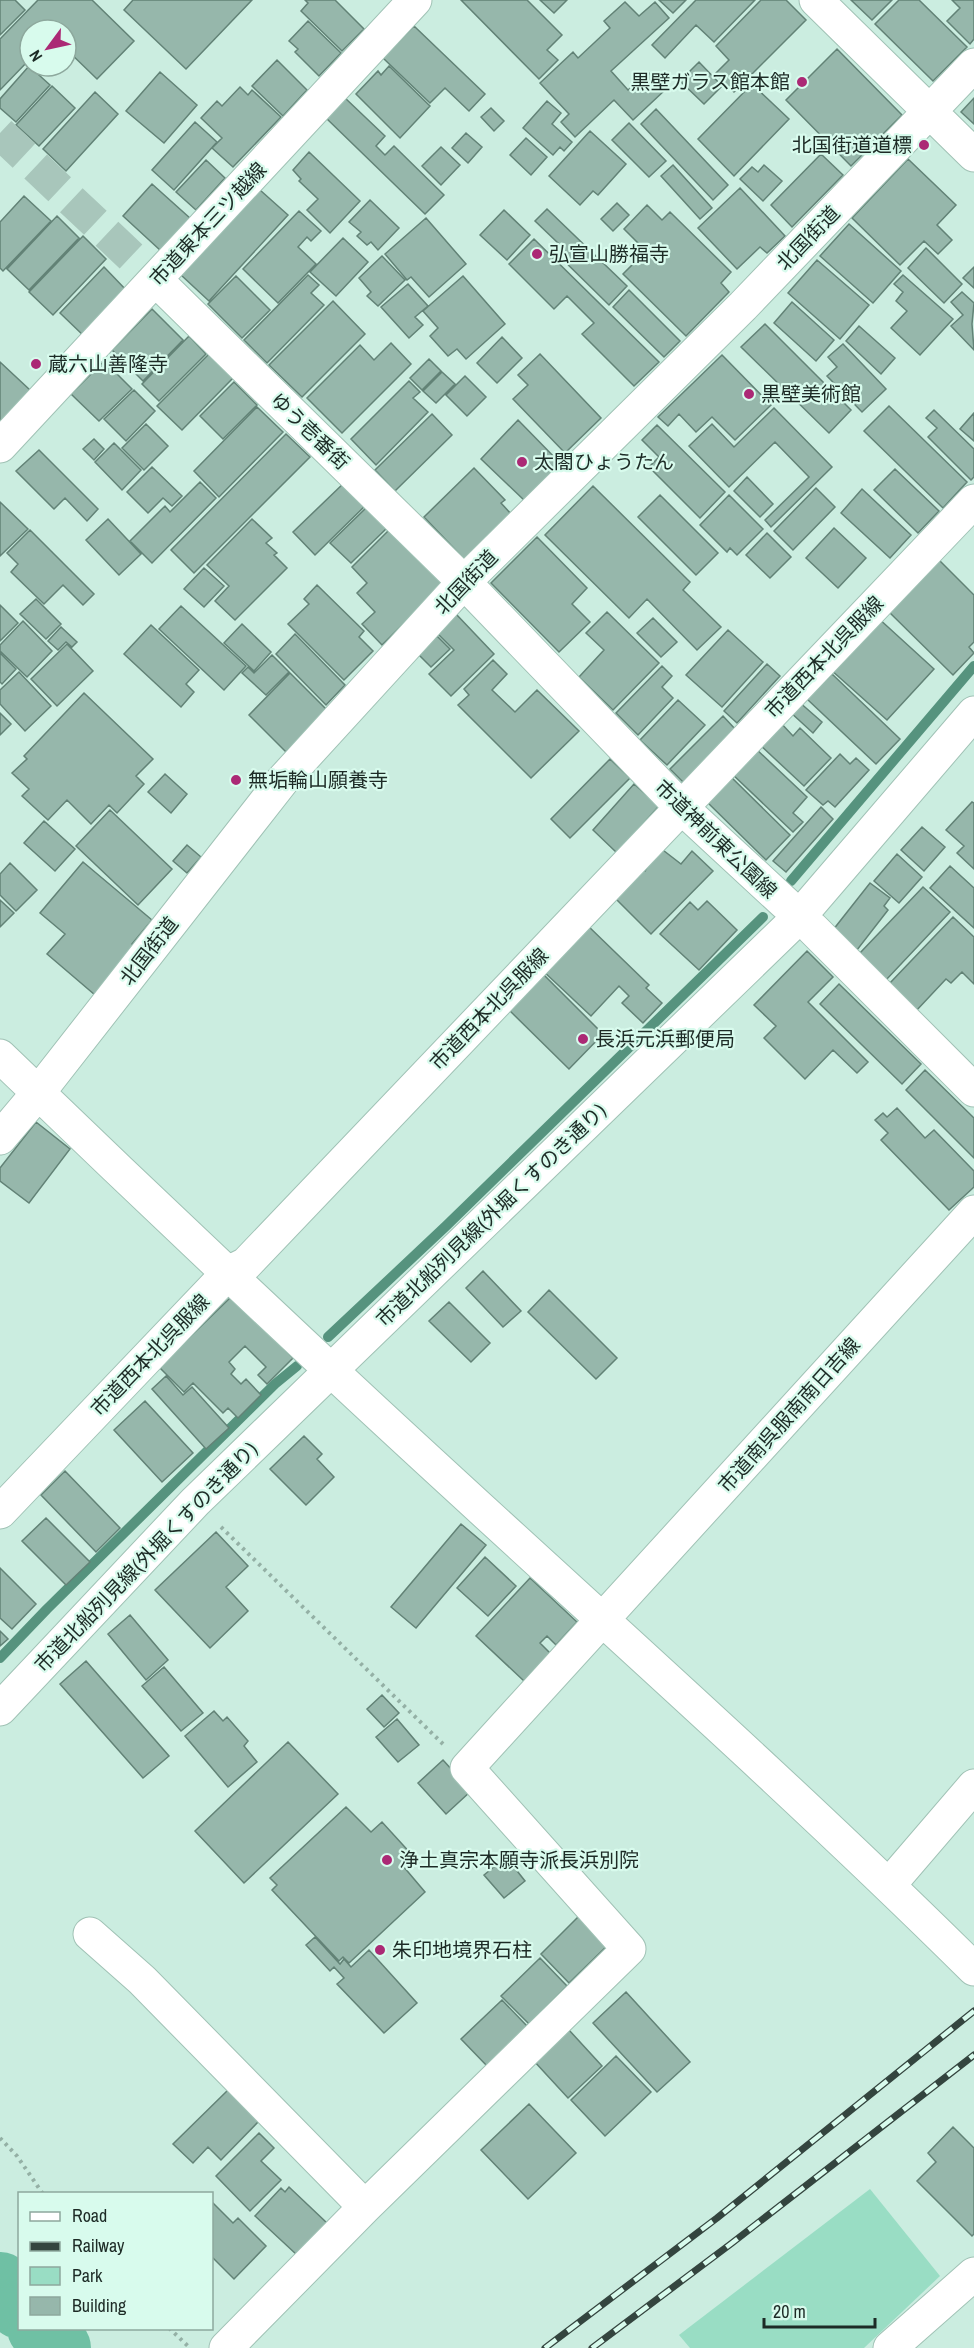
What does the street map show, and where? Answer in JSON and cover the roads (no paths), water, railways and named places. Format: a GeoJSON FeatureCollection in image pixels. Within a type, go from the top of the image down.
{"type":"FeatureCollection","features":[{"type":"Feature","properties":{"kind":"street","name":"市道東本三ツ越線"},"geometry":{"type":"LineString","coordinates":[[0,446],[415,0]]}},
{"type":"Feature","properties":{"kind":"street"},"geometry":{"type":"LineString","coordinates":[[816,0],[974,155]]}},
{"type":"Feature","properties":{"kind":"street","name":"北国街道"},"geometry":{"type":"LineString","coordinates":[[0,1138],[38,1093],[282,781],[464,582],[743,306],[974,65]]}},
{"type":"Feature","properties":{"kind":"street","name":"ゆう壱番街"},"geometry":{"type":"LineString","coordinates":[[156,280],[464,582]]}},
{"type":"Feature","properties":{"kind":"street","name":"市道西本北呉服線"},"geometry":{"type":"LineString","coordinates":[[0,1512],[228,1273],[246,1264],[974,501]]}},
{"type":"Feature","properties":{"kind":"street","name":"市道神前東公園線"},"geometry":{"type":"LineString","coordinates":[[464,582],[681,807],[798,918],[812,928],[974,1090]]}},
{"type":"Feature","properties":{"kind":"street","name":"市道北船列見線(外堀くすのき通り)"},"geometry":{"type":"LineString","coordinates":[[0,1709],[195,1502],[798,918],[974,713]]}},
{"type":"Feature","properties":{"kind":"street"},"geometry":{"type":"LineString","coordinates":[[0,1056],[228,1273],[889,1885],[974,1969]]}},
{"type":"Feature","properties":{"kind":"street","name":"市道南呉服南南日吉線"},"geometry":{"type":"LineString","coordinates":[[365,2207],[629,1949],[467,1768],[974,1212]]}},
{"type":"Feature","properties":{"kind":"street"},"geometry":{"type":"LineString","coordinates":[[889,1885],[974,1786]]}},
{"type":"Feature","properties":{"kind":"street"},"geometry":{"type":"LineString","coordinates":[[90,1934],[142,1980],[365,2207],[226,2348]]}},
{"type":"Feature","properties":{"kind":"street"},"geometry":{"type":"LineString","coordinates":[[890,2348],[974,2274]]}},
{"type":"Feature","properties":{"kind":"waterway"},"geometry":{"type":"LineString","coordinates":[[791,881],[974,666]]}},
{"type":"Feature","properties":{"kind":"waterway"},"geometry":{"type":"LineString","coordinates":[[328,1337],[446,1226],[763,917]]}},
{"type":"Feature","properties":{"kind":"waterway"},"geometry":{"type":"LineString","coordinates":[[0,1658],[275,1384],[297,1366]]}},
{"type":"Feature","properties":{"kind":"waterway"},"geometry":{"type":"LineString","coordinates":[[0,2285],[18,2304]]}},
{"type":"Feature","properties":{"kind":"waterway"},"geometry":{"type":"LineString","coordinates":[[42,2330],[58,2348]]}},
{"type":"Feature","properties":{"kind":"tunnel"},"geometry":{"type":"LineString","coordinates":[[0,133],[156,280]]}},
{"type":"Feature","properties":{"kind":"railway"},"geometry":{"type":"LineString","coordinates":[[545,2348],[717,2218],[974,2011]]}},
{"type":"Feature","properties":{"kind":"railway"},"geometry":{"type":"LineString","coordinates":[[592,2348],[732,2243],[974,2055]]}},
{"type":"Feature","properties":{"kind":"place","name":"黒壁ガラス館本館"},"geometry":{"type":"Point","coordinates":[802,82]}},
{"type":"Feature","properties":{"kind":"place","name":"北国街道道標"},"geometry":{"type":"Point","coordinates":[924,145]}},
{"type":"Feature","properties":{"kind":"place","name":"弘宣山勝福寺"},"geometry":{"type":"Point","coordinates":[537,254]}},
{"type":"Feature","properties":{"kind":"place","name":"蔵六山善隆寺"},"geometry":{"type":"Point","coordinates":[36,364]}},
{"type":"Feature","properties":{"kind":"place","name":"黒壁美術館"},"geometry":{"type":"Point","coordinates":[749,394]}},
{"type":"Feature","properties":{"kind":"place","name":"太閤ひょうたん"},"geometry":{"type":"Point","coordinates":[522,462]}},
{"type":"Feature","properties":{"kind":"place","name":"無垢輪山願養寺"},"geometry":{"type":"Point","coordinates":[236,780]}},
{"type":"Feature","properties":{"kind":"place","name":"長浜元浜郵便局"},"geometry":{"type":"Point","coordinates":[583,1039]}},
{"type":"Feature","properties":{"kind":"place","name":"浄土真宗本願寺派長浜別院"},"geometry":{"type":"Point","coordinates":[387,1860]}},
{"type":"Feature","properties":{"kind":"place","name":"朱印地境界石柱"},"geometry":{"type":"Point","coordinates":[380,1950]}}]}
